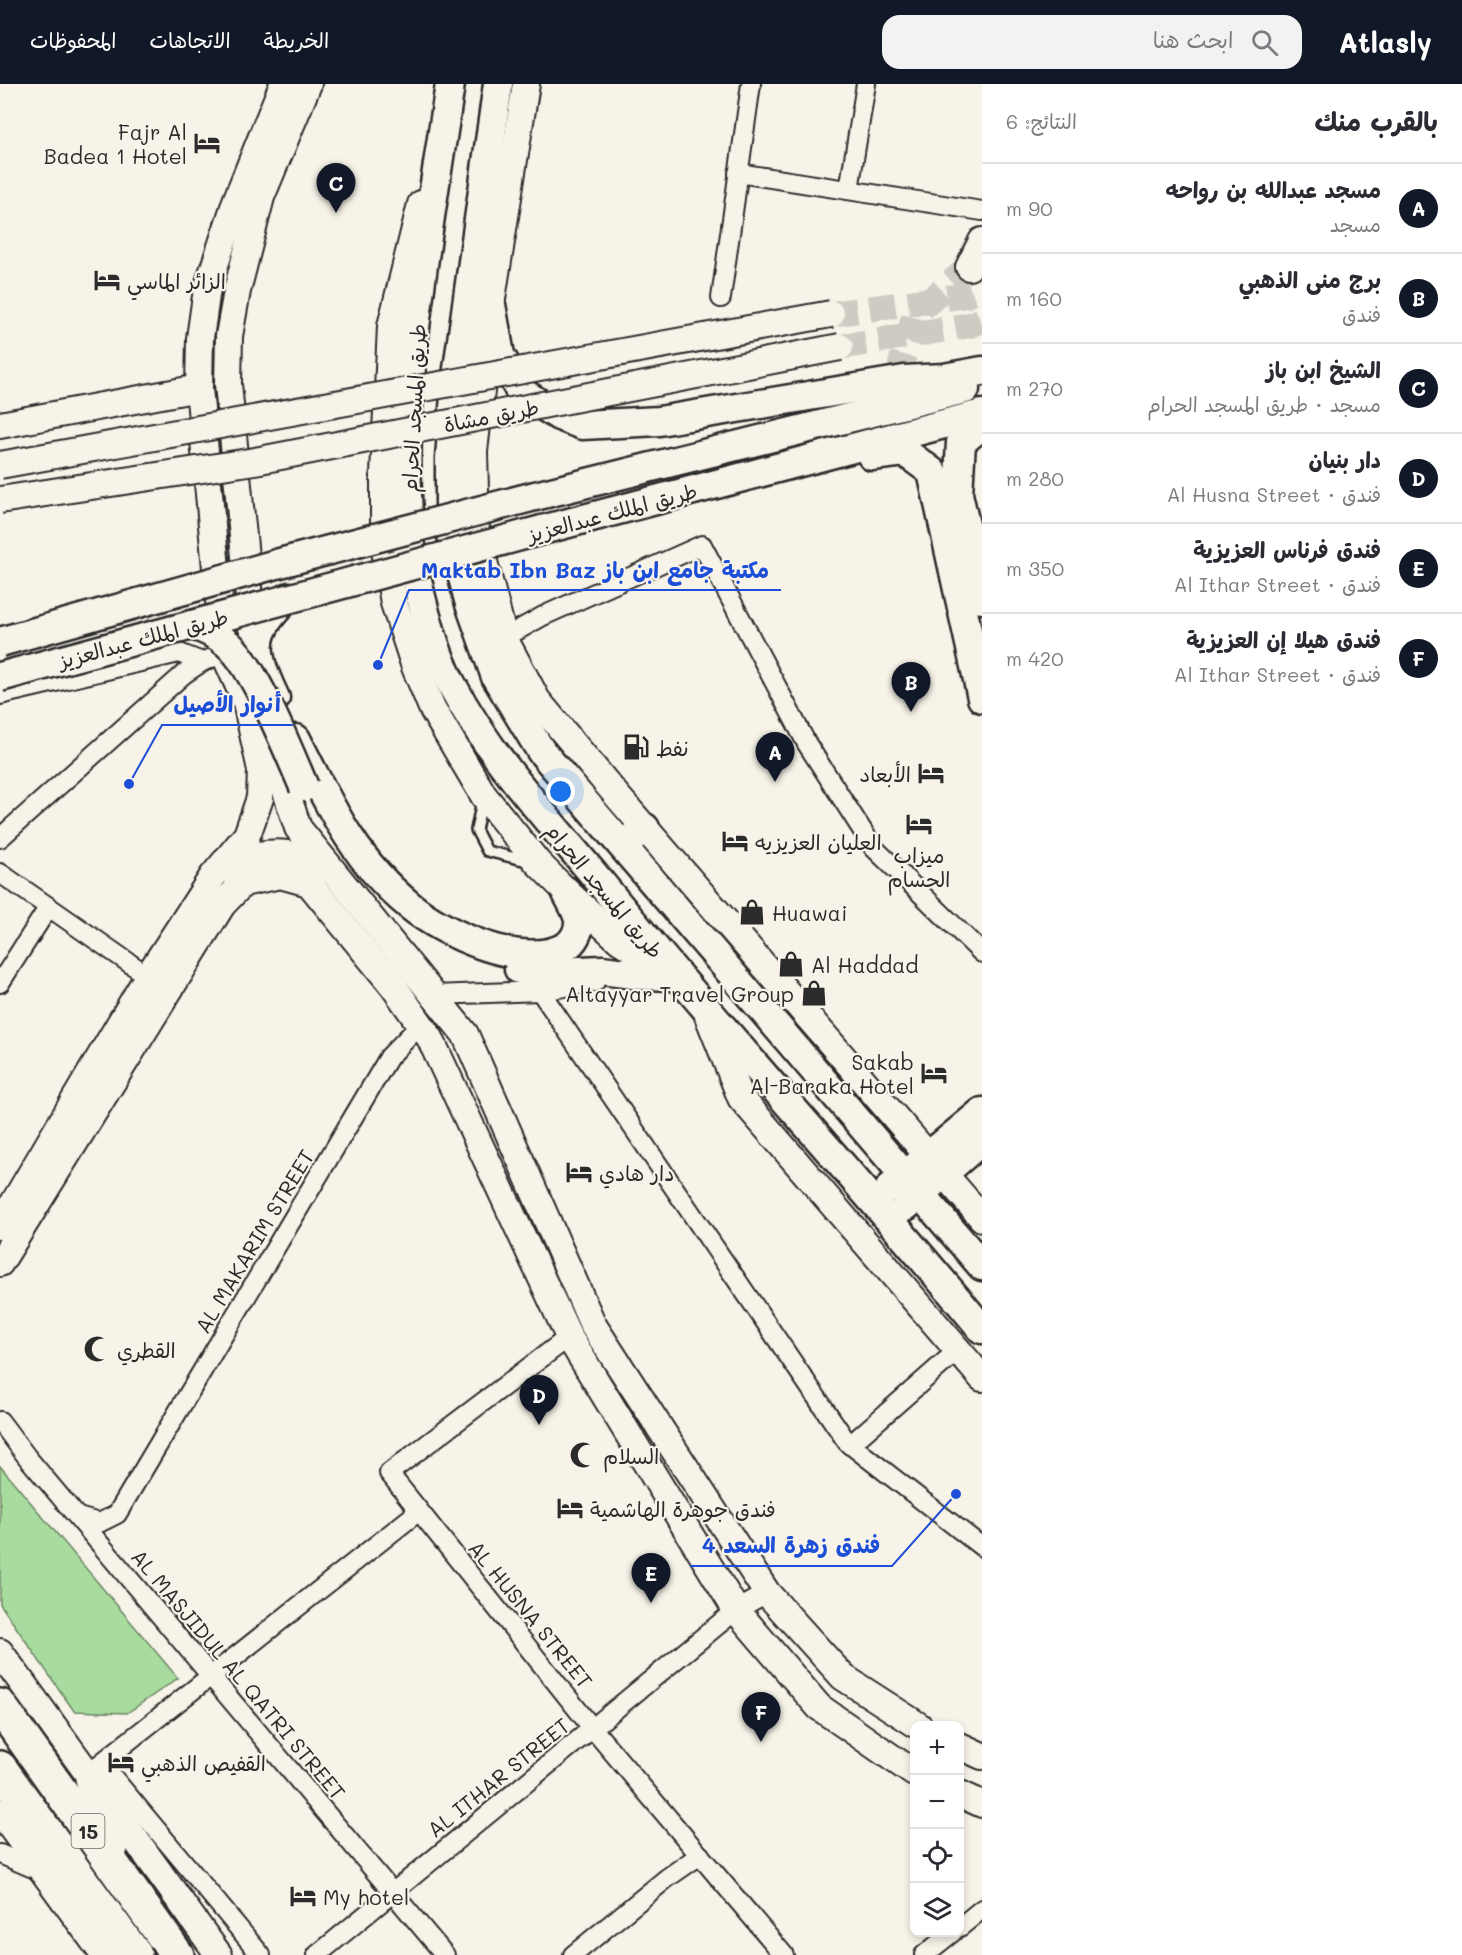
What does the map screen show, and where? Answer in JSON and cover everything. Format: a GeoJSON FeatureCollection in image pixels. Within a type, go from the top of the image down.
{"type":"FeatureCollection","features":[{"type":"Feature","properties":{"kind":"highway","name":"15"},"geometry":{"type":"LineString","coordinates":[[0,1706],[177,1955]]}},
{"type":"Feature","properties":{"kind":"highway","name":"15"},"geometry":{"type":"LineString","coordinates":[[0,1768],[135,1955]]}},
{"type":"Feature","properties":{"kind":"highway"},"geometry":{"type":"LineString","coordinates":[[92,1778],[117,1870]]}},
{"type":"Feature","properties":{"kind":"highway"},"geometry":{"type":"LineString","coordinates":[[46,1875],[97,1902]]}},
{"type":"Feature","properties":{"kind":"main road","name":"طريق المسجد الحرام"},"geometry":{"type":"LineString","coordinates":[[450,84],[420,299],[407,436],[410,542],[426,615],[450,682],[487,744],[520,788],[675,976],[882,1209],[982,1329]]}},
{"type":"Feature","properties":{"kind":"main road","name":"طريق المسجد الحرام"},"geometry":{"type":"LineString","coordinates":[[498,84],[456,383],[450,458],[450,529],[470,604],[496,677],[541,751],[982,1266]]}},
{"type":"Feature","properties":{"kind":"main road"},"geometry":{"type":"LineString","coordinates":[[491,305],[500,355],[520,391],[560,416],[582,425],[659,421],[904,380],[944,378],[982,371]]}},
{"type":"Feature","properties":{"kind":"main road","name":"طريق الملك عبدالعزيز"},"geometry":{"type":"LineString","coordinates":[[0,642],[280,563],[535,496],[982,385]]}},
{"type":"Feature","properties":{"kind":"main road","name":"طريق الملك عبدالعزيز"},"geometry":{"type":"LineString","coordinates":[[0,677],[289,597],[982,414]]}},
{"type":"Feature","properties":{"kind":"main road"},"geometry":{"type":"LineString","coordinates":[[982,425],[961,441],[958,494],[982,599]]}},
{"type":"Feature","properties":{"kind":"main road"},"geometry":{"type":"LineString","coordinates":[[807,462],[905,452],[932,472],[982,698]]}},
{"type":"Feature","properties":{"kind":"main road"},"geometry":{"type":"LineString","coordinates":[[289,597],[269,615],[261,632],[258,649],[261,669],[339,822],[364,862],[411,907],[469,948],[548,955],[568,945],[579,932],[579,919],[566,891]]}},
{"type":"Feature","properties":{"kind":"main road"},"geometry":{"type":"LineString","coordinates":[[191,625],[210,631],[230,645],[250,673],[315,810],[343,860],[370,893],[411,929],[469,948],[512,968],[560,972],[602,970],[640,975],[675,976]]}},
{"type":"Feature","properties":{"kind":"main road"},"geometry":{"type":"LineString","coordinates":[[622,845],[645,828]]}},
{"type":"Feature","properties":{"kind":"main road"},"geometry":{"type":"LineString","coordinates":[[882,1209],[936,1165],[982,1112]]}},
{"type":"Feature","properties":{"kind":"main road"},"geometry":{"type":"LineString","coordinates":[[936,1165],[982,1140]]}},
{"type":"Feature","properties":{"kind":"street"},"geometry":{"type":"LineString","coordinates":[[283,84],[247,204],[237,291],[229,336],[229,395],[252,627],[280,773],[298,828],[465,1034],[593,1325],[767,1593],[843,1677],[913,1721]]}},
{"type":"Feature","properties":{"kind":"street"},"geometry":{"type":"LineString","coordinates":[[0,1226],[148,976],[213,876],[247,835],[260,798],[261,770],[246,702],[213,657],[199,388],[200,338],[207,290],[247,204],[308,84]]}},
{"type":"Feature","properties":{"kind":"street"},"geometry":{"type":"LineString","coordinates":[[450,84],[391,326],[384,474],[384,545],[394,603],[415,667],[432,708],[484,796],[538,863],[566,891],[619,940],[675,976]]}},
{"type":"Feature","properties":{"kind":"street"},"geometry":{"type":"LineString","coordinates":[[526,84],[491,305],[474,452],[476,531],[504,638],[537,700],[982,1218]]}},
{"type":"Feature","properties":{"kind":"street"},"geometry":{"type":"LineString","coordinates":[[721,298],[751,84]]}},
{"type":"Feature","properties":{"kind":"street"},"geometry":{"type":"LineString","coordinates":[[849,190],[866,84]]}},
{"type":"Feature","properties":{"kind":"street"},"geometry":{"type":"LineString","coordinates":[[738,173],[982,211]]}},
{"type":"Feature","properties":{"kind":"street"},"geometry":{"type":"LineString","coordinates":[[969,267],[982,241]]}},
{"type":"Feature","properties":{"kind":"street","name":"طريق مشاة"},"geometry":{"type":"LineString","coordinates":[[0,465],[831,314]]}},
{"type":"Feature","properties":{"kind":"street","name":"طريق مشاة"},"geometry":{"type":"LineString","coordinates":[[0,500],[255,461],[840,346]]}},
{"type":"Feature","properties":{"kind":"street"},"geometry":{"type":"LineString","coordinates":[[0,425],[199,388]]}},
{"type":"Feature","properties":{"kind":"street"},"geometry":{"type":"LineString","coordinates":[[504,638],[543,616],[702,545],[807,744],[873,847],[982,953]]}},
{"type":"Feature","properties":{"kind":"street"},"geometry":{"type":"LineString","coordinates":[[0,695],[179,653],[213,657]]}},
{"type":"Feature","properties":{"kind":"street"},"geometry":{"type":"LineString","coordinates":[[0,838],[213,657]]}},
{"type":"Feature","properties":{"kind":"street"},"geometry":{"type":"LineString","coordinates":[[213,876],[235,862],[272,853],[304,858],[332,872]]}},
{"type":"Feature","properties":{"kind":"street"},"geometry":{"type":"LineString","coordinates":[[0,873],[148,976]]}},
{"type":"Feature","properties":{"kind":"street"},"geometry":{"type":"LineString","coordinates":[[0,1263],[222,905],[243,883],[280,875],[309,884],[430,1038],[568,1337],[736,1610],[819,1707],[910,1770]]}},
{"type":"Feature","properties":{"kind":"street"},"geometry":{"type":"LineString","coordinates":[[0,983],[48,908]]}},
{"type":"Feature","properties":{"kind":"street"},"geometry":{"type":"LineString","coordinates":[[435,995],[540,991],[640,975]]}},
{"type":"Feature","properties":{"kind":"street"},"geometry":{"type":"LineString","coordinates":[[540,991],[850,1445],[982,1547]]}},
{"type":"Feature","properties":{"kind":"street"},"geometry":{"type":"LineString","coordinates":[[705,1008],[741,1098],[982,1378]]}},
{"type":"Feature","properties":{"kind":"street","name":"AL MAKARIM STREET"},"geometry":{"type":"LineString","coordinates":[[78,1517],[99,1522],[117,1514],[389,1057],[421,1024]]}},
{"type":"Feature","properties":{"kind":"street","name":"AL HUSNA STREET"},"geometry":{"type":"LineString","coordinates":[[568,1337],[389,1473],[593,1729],[784,1955]]}},
{"type":"Feature","properties":{"kind":"street"},"geometry":{"type":"LineString","coordinates":[[850,1445],[958,1350]]}},
{"type":"Feature","properties":{"kind":"street","name":"AL MASJIDUL AL QATRI STREET"},"geometry":{"type":"LineString","coordinates":[[0,1421],[445,1955]]}},
{"type":"Feature","properties":{"kind":"street"},"geometry":{"type":"LineString","coordinates":[[261,1955],[101,1763],[419,1510]]}},
{"type":"Feature","properties":{"kind":"street","name":"AL ITHAR STREET"},"geometry":{"type":"LineString","coordinates":[[318,1955],[736,1610],[767,1593]]}},
{"type":"Feature","properties":{"kind":"street"},"geometry":{"type":"LineString","coordinates":[[0,1652],[219,1955]]}},
{"type":"Feature","properties":{"kind":"street"},"geometry":{"type":"LineString","coordinates":[[964,1748],[982,1756]]}},
{"type":"Feature","properties":{"kind":"street"},"geometry":{"type":"LineString","coordinates":[[964,1796],[982,1804]]}},
{"type":"Feature","properties":{"kind":"street"},"geometry":{"type":"LineString","coordinates":[[0,1812],[104,1955]]}},
{"type":"Feature","properties":{"kind":"street"},"geometry":{"type":"LineString","coordinates":[[0,1854],[46,1875]]}},
{"type":"Feature","properties":{"kind":"street"},"geometry":{"type":"LineString","coordinates":[[573,1955],[667,1878],[700,1855]]}},
{"type":"Feature","properties":{"kind":"street"},"geometry":{"type":"LineString","coordinates":[[964,1924],[982,1909]]}},
{"type":"Feature","properties":{"kind":"street"},"geometry":{"type":"LineString","coordinates":[[924,1955],[946,1937]]}},
{"type":"Feature","properties":{"kind":"green space"},"geometry":{"type":"Polygon","coordinates":[[[0,1466],[178,1678],[127,1713],[74,1711],[0,1604],[0,1466]]]}},
{"type":"Feature","properties":{"kind":"tunnel"},"geometry":{"type":"LineString","coordinates":[[904,380],[901,364],[915,314],[969,267]]}},
{"type":"Feature","properties":{"kind":"tunnel"},"geometry":{"type":"LineString","coordinates":[[831,314],[967,295],[982,288]]}},
{"type":"Feature","properties":{"kind":"tunnel"},"geometry":{"type":"LineString","coordinates":[[840,347],[970,325],[982,320]]}},
{"type":"Feature","properties":{"kind":"place","name":"Fajr Al Badea 1 Hotel"},"geometry":{"type":"Point","coordinates":[207,143]}},
{"type":"Feature","properties":{"kind":"place","name":"الشيخ ابن باز"},"geometry":{"type":"Point","coordinates":[336,213]}},
{"type":"Feature","properties":{"kind":"place","name":"الزائر الماسي"},"geometry":{"type":"Point","coordinates":[107,280]}},
{"type":"Feature","properties":{"kind":"place","name":"Maktab Ibn Baz مكتبة جامع ابن باز"},"geometry":{"type":"Point","coordinates":[378,665]}},
{"type":"Feature","properties":{"kind":"place","name":"برج منى الذهبي"},"geometry":{"type":"Point","coordinates":[911,712]}},
{"type":"Feature","properties":{"kind":"place","name":"نفط"},"geometry":{"type":"Point","coordinates":[636,747]}},
{"type":"Feature","properties":{"kind":"place","name":"الأبعاد"},"geometry":{"type":"Point","coordinates":[931,773]}},
{"type":"Feature","properties":{"kind":"place","name":"مسجد عبدالله بن رواحه"},"geometry":{"type":"Point","coordinates":[775,782]}},
{"type":"Feature","properties":{"kind":"place","name":"أنوار الأصيل"},"geometry":{"type":"Point","coordinates":[129,784]}},
{"type":"Feature","properties":{"kind":"place","name":"ميزاب الحسام"},"geometry":{"type":"Point","coordinates":[919,824]}},
{"type":"Feature","properties":{"kind":"place","name":"العليان العزيزيه"},"geometry":{"type":"Point","coordinates":[735,841]}},
{"type":"Feature","properties":{"kind":"place","name":"Huawai"},"geometry":{"type":"Point","coordinates":[752,912]}},
{"type":"Feature","properties":{"kind":"place","name":"Al Haddad"},"geometry":{"type":"Point","coordinates":[791,964]}},
{"type":"Feature","properties":{"kind":"place","name":"Altayyar Travel Group"},"geometry":{"type":"Point","coordinates":[814,993]}},
{"type":"Feature","properties":{"kind":"place","name":"Sakab Al-Baraka Hotel"},"geometry":{"type":"Point","coordinates":[934,1073]}},
{"type":"Feature","properties":{"kind":"place","name":"دار هادي"},"geometry":{"type":"Point","coordinates":[579,1172]}},
{"type":"Feature","properties":{"kind":"place","name":"القطري"},"geometry":{"type":"Point","coordinates":[97,1349]}},
{"type":"Feature","properties":{"kind":"place","name":"دار بنيان"},"geometry":{"type":"Point","coordinates":[539,1425]}},
{"type":"Feature","properties":{"kind":"place","name":"السلام"},"geometry":{"type":"Point","coordinates":[583,1455]}},
{"type":"Feature","properties":{"kind":"place","name":"فندق زهرة السعد 4"},"geometry":{"type":"Point","coordinates":[956,1494]}},
{"type":"Feature","properties":{"kind":"place","name":"فندق جوهرة الهاشمية"},"geometry":{"type":"Point","coordinates":[570,1508]}},
{"type":"Feature","properties":{"kind":"place","name":"فندق فرناس العزيزية"},"geometry":{"type":"Point","coordinates":[651,1603]}},
{"type":"Feature","properties":{"kind":"place","name":"فندق هيلا إن العزيزية"},"geometry":{"type":"Point","coordinates":[761,1742]}},
{"type":"Feature","properties":{"kind":"place","name":"القفيص الذهبي"},"geometry":{"type":"Point","coordinates":[121,1762]}},
{"type":"Feature","properties":{"kind":"place","name":"My hotel"},"geometry":{"type":"Point","coordinates":[303,1896]}}]}
